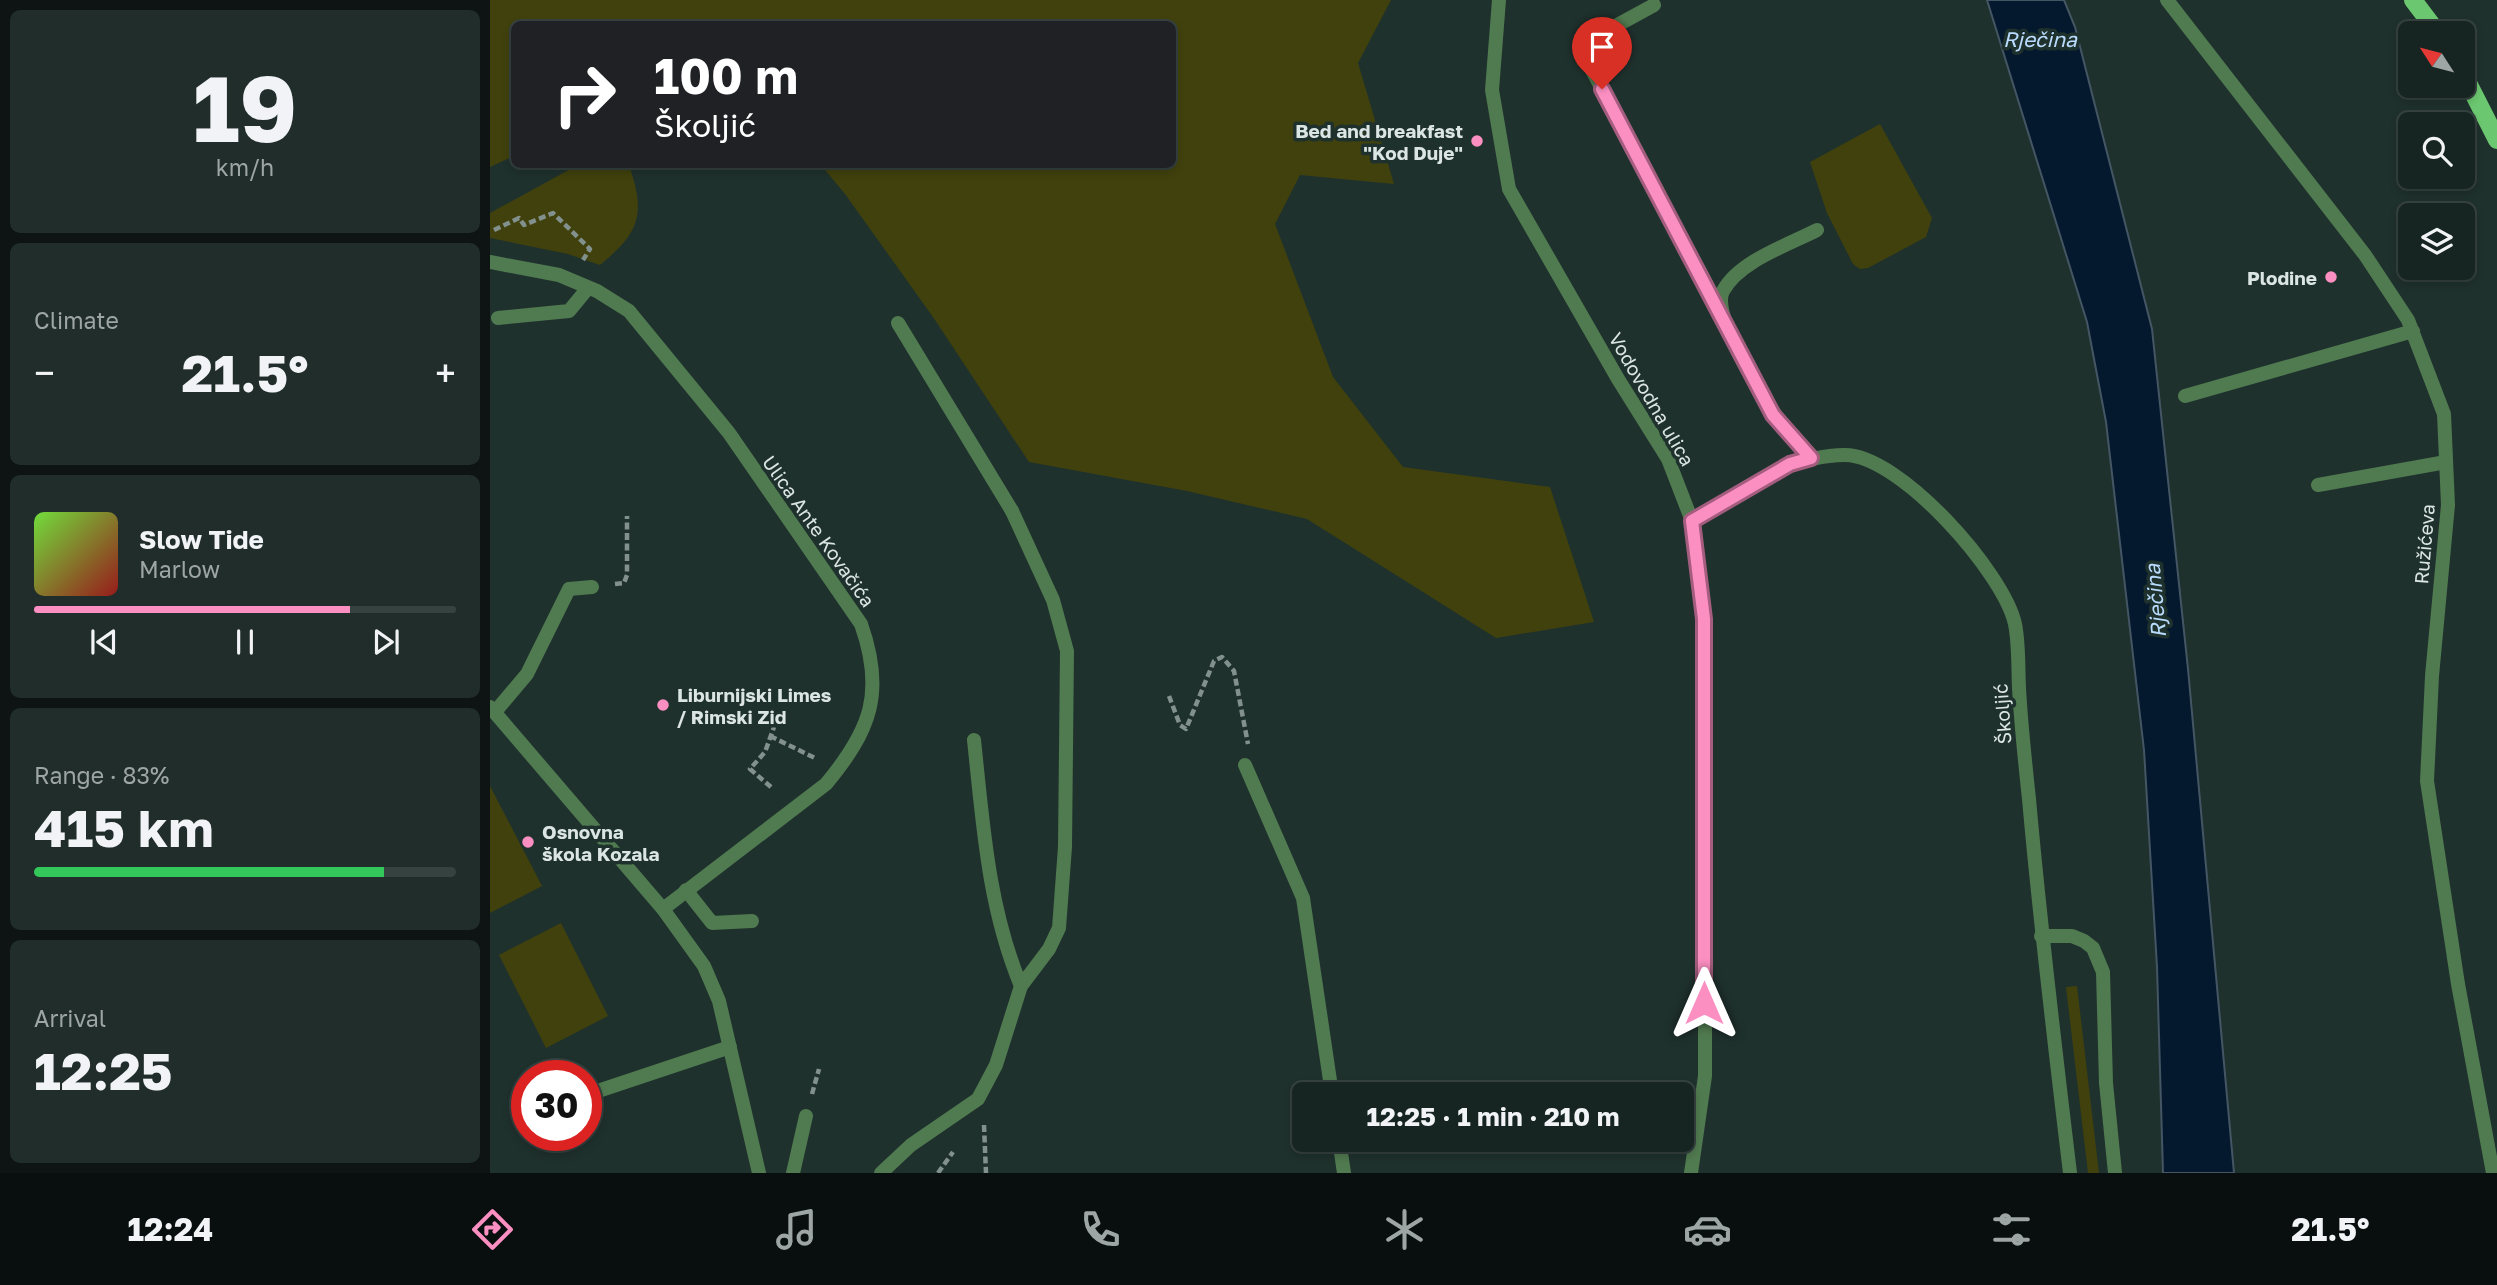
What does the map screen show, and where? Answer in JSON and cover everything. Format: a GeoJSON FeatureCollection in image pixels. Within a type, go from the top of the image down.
{"type":"FeatureCollection","features":[{"type":"Feature","properties":{"kind":"main road"},"geometry":{"type":"LineString","coordinates":[[2413,0],[2429,21]]}},
{"type":"Feature","properties":{"kind":"main road"},"geometry":{"type":"LineString","coordinates":[[2475,97],[2497,140]]}},
{"type":"Feature","properties":{"kind":"street","name":"Vodovodna ulica"},"geometry":{"type":"LineString","coordinates":[[1499,0],[1492,90],[1509,189],[1618,379],[1668,458],[1692,521],[1704,619],[1705,1076],[1691,1173]]}},
{"type":"Feature","properties":{"kind":"street","name":"Ružićeva"},"geometry":{"type":"LineString","coordinates":[[2167,0],[2365,255],[2413,331],[2444,414],[2448,505],[2432,676],[2427,781],[2458,984],[2493,1173]]}},
{"type":"Feature","properties":{"kind":"street"},"geometry":{"type":"LineString","coordinates":[[1654,5],[1579,46],[1722,313],[1773,415],[1811,458]]}},
{"type":"Feature","properties":{"kind":"street"},"geometry":{"type":"LineString","coordinates":[[1722,313],[1720,301],[1723,291],[1745,268],[1817,230]]}},
{"type":"Feature","properties":{"kind":"street","name":"Ulica Ante Kovačića"},"geometry":{"type":"LineString","coordinates":[[490,262],[559,275],[629,311],[729,433],[861,624],[874,673],[873,697],[867,722],[847,758],[826,784],[663,909]]}},
{"type":"Feature","properties":{"kind":"street"},"geometry":{"type":"LineString","coordinates":[[498,318],[569,312],[588,288]]}},
{"type":"Feature","properties":{"kind":"street"},"geometry":{"type":"LineString","coordinates":[[881,1173],[911,1145],[978,1099],[996,1065],[1021,986],[1049,949],[1059,928],[1065,847],[1067,651],[1053,600],[1012,511],[898,323]]}},
{"type":"Feature","properties":{"kind":"street"},"geometry":{"type":"LineString","coordinates":[[2185,396],[2413,331]]}},
{"type":"Feature","properties":{"kind":"street","name":"Školjić"},"geometry":{"type":"LineString","coordinates":[[1692,521],[1790,464],[1811,458],[1849,454],[1877,464],[1918,495],[1961,534],[1985,562],[2015,623],[2041,936],[2070,1173]]}},
{"type":"Feature","properties":{"kind":"street"},"geometry":{"type":"LineString","coordinates":[[2318,485],[2446,462]]}},
{"type":"Feature","properties":{"kind":"street"},"geometry":{"type":"LineString","coordinates":[[592,587],[569,589],[527,674],[493,710],[663,909],[704,965],[719,1001],[759,1173]]}},
{"type":"Feature","properties":{"kind":"street"},"geometry":{"type":"LineString","coordinates":[[974,740],[986,861],[1009,957],[1021,986]]}},
{"type":"Feature","properties":{"kind":"street"},"geometry":{"type":"LineString","coordinates":[[1245,765],[1303,898],[1330,1082]]}},
{"type":"Feature","properties":{"kind":"street"},"geometry":{"type":"LineString","coordinates":[[686,891],[712,923],[752,921]]}},
{"type":"Feature","properties":{"kind":"street"},"geometry":{"type":"LineString","coordinates":[[2041,936],[2072,936],[2084,941],[2093,948],[2103,972],[2106,1083],[2115,1173]]}},
{"type":"Feature","properties":{"kind":"street"},"geometry":{"type":"LineString","coordinates":[[602,1090],[730,1047]]}},
{"type":"Feature","properties":{"kind":"street"},"geometry":{"type":"LineString","coordinates":[[793,1173],[806,1115]]}},
{"type":"Feature","properties":{"kind":"street"},"geometry":{"type":"LineString","coordinates":[[1341,1152],[1344,1173]]}},
{"type":"Feature","properties":{"kind":"path"},"geometry":{"type":"LineString","coordinates":[[494,230],[519,218],[524,225],[553,213],[590,249],[579,267]]}},
{"type":"Feature","properties":{"kind":"path"},"geometry":{"type":"LineString","coordinates":[[627,516],[627,575]]}},
{"type":"Feature","properties":{"kind":"path"},"geometry":{"type":"LineString","coordinates":[[1169,696],[1180,725],[1186,729],[1199,703],[1214,661],[1222,657],[1234,671],[1245,715],[1248,746],[1245,765]]}},
{"type":"Feature","properties":{"kind":"path"},"geometry":{"type":"LineString","coordinates":[[771,787],[750,768],[765,752],[774,727]]}},
{"type":"Feature","properties":{"kind":"path"},"geometry":{"type":"LineString","coordinates":[[770,736],[814,759],[821,750]]}},
{"type":"Feature","properties":{"kind":"path"},"geometry":{"type":"LineString","coordinates":[[978,1099],[983,1112],[986,1173]]}},
{"type":"Feature","properties":{"kind":"path"},"geometry":{"type":"LineString","coordinates":[[938,1173],[953,1152]]}},
{"type":"Feature","properties":{"kind":"shaded area"},"geometry":{"type":"Polygon","coordinates":[[[490,0],[1391,0],[1358,63],[1394,184],[1300,175],[1275,224],[1333,377],[1403,467],[1550,487],[1594,622],[1496,638],[1307,519],[1187,491],[1029,462],[933,317],[823,168],[1176,168],[1176,21],[511,21],[511,157],[490,167],[490,0]]]}},
{"type":"Feature","properties":{"kind":"shaded area"},"geometry":{"type":"Polygon","coordinates":[[[1880,124],[1932,218],[1926,237],[1868,268],[1860,269],[1853,264],[1827,213],[1810,162],[1880,124]]]}},
{"type":"Feature","properties":{"kind":"shaded area"},"geometry":{"type":"Polygon","coordinates":[[[572,168],[630,168],[638,209],[631,232],[600,265],[568,254],[490,238],[490,213],[572,168]]]}},
{"type":"Feature","properties":{"kind":"shaded area"},"geometry":{"type":"Polygon","coordinates":[[[490,786],[542,886],[490,913],[490,786]]]}},
{"type":"Feature","properties":{"kind":"shaded area"},"geometry":{"type":"Polygon","coordinates":[[[561,923],[608,1016],[546,1048],[499,955],[561,923]]]}},
{"type":"Feature","properties":{"kind":"shaded area"},"geometry":{"type":"Polygon","coordinates":[[[2077,986],[2099,1173],[2088,1173],[2066,987],[2077,986]]]}},
{"type":"Feature","properties":{"kind":"water","name":"Rječina"},"geometry":{"type":"Polygon","coordinates":[[[1987,0],[2064,0],[2075,27],[2152,329],[2188,669],[2234,1173],[2163,1173],[2157,967],[2144,750],[2106,422],[2087,322],[1987,0]]]}},
{"type":"Feature","properties":{"kind":"place","name":"Bed and breakfast \"Kod Duje\""},"geometry":{"type":"Point","coordinates":[1477,141]}},
{"type":"Feature","properties":{"kind":"place","name":"Plodine"},"geometry":{"type":"Point","coordinates":[2331,277]}},
{"type":"Feature","properties":{"kind":"place","name":"Liburnijski Limes / Rimski Zid"},"geometry":{"type":"Point","coordinates":[663,705]}},
{"type":"Feature","properties":{"kind":"place","name":"Osnovna škola Kozala"},"geometry":{"type":"Point","coordinates":[528,842]}},
{"type":"Feature","properties":{"kind":"route"},"geometry":{"type":"LineString","coordinates":[[1602,89],[1722,313],[1728,330],[1773,415],[1800,449],[1811,458],[1790,464],[1692,521],[1704,619],[1704,1003]]}}]}
